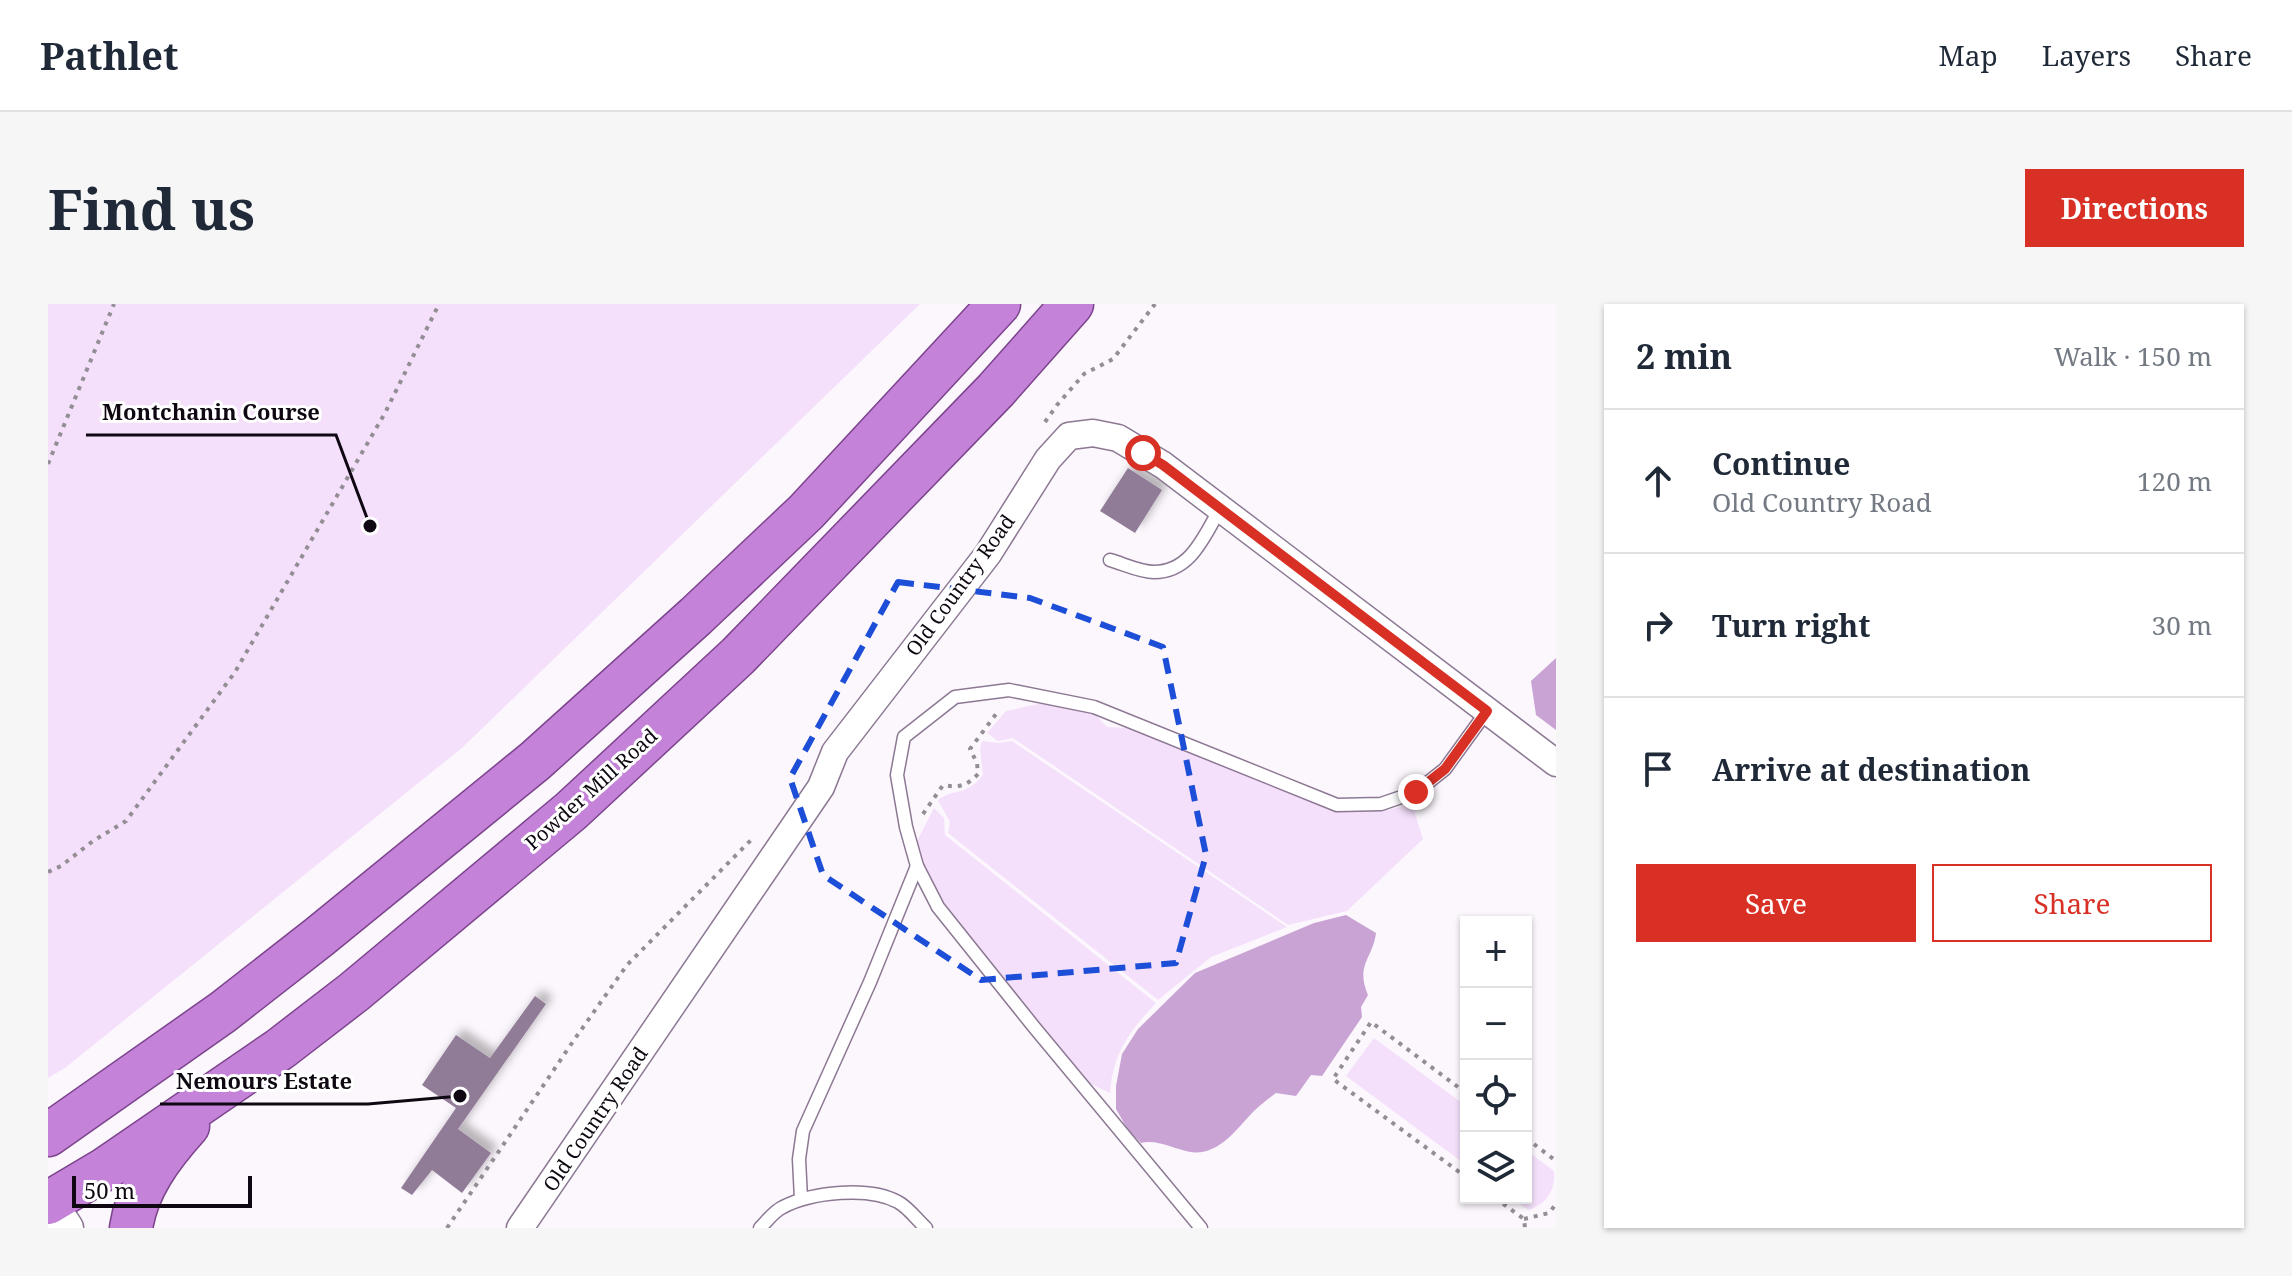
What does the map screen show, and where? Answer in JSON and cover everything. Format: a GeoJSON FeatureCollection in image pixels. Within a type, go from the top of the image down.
{"type":"FeatureCollection","features":[{"type":"Feature","properties":{"kind":"highway"},"geometry":{"type":"LineString","coordinates":[[48,1135],[223,1012],[535,761],[806,512],[999,304]]}},
{"type":"Feature","properties":{"kind":"highway","name":"Powder Mill Road"},"geometry":{"type":"LineString","coordinates":[[53,1208],[280,1049],[354,992],[593,790],[738,656],[996,390],[1072,304]]}},
{"type":"Feature","properties":{"kind":"highway"},"geometry":{"type":"LineString","coordinates":[[131,1228],[140,1191],[156,1166],[226,1086]]}},
{"type":"Feature","properties":{"kind":"street","name":"Old Country Road"},"geometry":{"type":"LineString","coordinates":[[520,1228],[821,787],[835,752],[988,554],[1048,459],[1069,436],[1093,433],[1118,438],[1163,465],[1556,763]]}},
{"type":"Feature","properties":{"kind":"lane"},"geometry":{"type":"LineString","coordinates":[[1110,560],[1153,572],[1177,567],[1194,553],[1220,509]]}},
{"type":"Feature","properties":{"kind":"lane"},"geometry":{"type":"LineString","coordinates":[[1201,1228],[938,907],[917,866],[906,827],[897,775],[904,737],[955,697],[1009,690],[1094,707],[1337,805],[1381,804],[1416,792],[1445,769],[1487,711]]}},
{"type":"Feature","properties":{"kind":"lane"},"geometry":{"type":"LineString","coordinates":[[801,1199],[799,1159],[803,1131],[870,982],[917,866]]}},
{"type":"Feature","properties":{"kind":"lane"},"geometry":{"type":"LineString","coordinates":[[760,1228],[780,1208],[801,1199],[859,1191],[899,1202],[926,1228]]}},
{"type":"Feature","properties":{"kind":"path"},"geometry":{"type":"LineString","coordinates":[[48,464],[114,304]]}},
{"type":"Feature","properties":{"kind":"path"},"geometry":{"type":"LineString","coordinates":[[48,872],[126,821],[235,672],[385,413],[439,304]]}},
{"type":"Feature","properties":{"kind":"path"},"geometry":{"type":"LineString","coordinates":[[1040,430],[1084,374],[1113,359],[1155,304]]}},
{"type":"Feature","properties":{"kind":"path"},"geometry":{"type":"LineString","coordinates":[[910,842],[921,818],[943,785],[956,787],[970,783],[978,774],[977,763],[970,749],[1001,706],[1022,693]]}},
{"type":"Feature","properties":{"kind":"path"},"geometry":{"type":"LineString","coordinates":[[447,1228],[627,965],[758,834]]}},
{"type":"Feature","properties":{"kind":"path"},"geometry":{"type":"LineString","coordinates":[[1460,1089],[1371,1022],[1333,1079],[1460,1173]]}},
{"type":"Feature","properties":{"kind":"path"},"geometry":{"type":"LineString","coordinates":[[1532,1143],[1556,1161]]}},
{"type":"Feature","properties":{"kind":"path"},"geometry":{"type":"LineString","coordinates":[[1503,1204],[1524,1219],[1525,1228]]}},
{"type":"Feature","properties":{"kind":"path"},"geometry":{"type":"LineString","coordinates":[[1524,1219],[1549,1213],[1556,1204]]}},
{"type":"Feature","properties":{"kind":"highlighted area"},"geometry":{"type":"Polygon","coordinates":[[[898,582],[1030,598],[1163,647],[1206,855],[1176,963],[981,980],[823,875],[790,778],[898,582]]]}},
{"type":"Feature","properties":{"kind":"shaded area"},"geometry":{"type":"Polygon","coordinates":[[[48,304],[920,304],[463,747],[65,1068],[48,1078],[48,304]]]}},
{"type":"Feature","properties":{"kind":"shaded area"},"geometry":{"type":"Polygon","coordinates":[[[1556,658],[1556,730],[1536,715],[1531,681],[1556,658]]]}},
{"type":"Feature","properties":{"kind":"shaded area"},"geometry":{"type":"Polygon","coordinates":[[[1043,703],[1094,713],[1107,727],[1126,728],[1333,810],[1388,810],[1412,804],[1423,839],[1347,911],[1288,925],[1013,738],[998,741],[987,733],[1006,711],[1043,703]]]}},
{"type":"Feature","properties":{"kind":"shaded area"},"geometry":{"type":"Polygon","coordinates":[[[982,741],[1012,741],[1287,927],[1211,957],[1158,1000],[948,833],[950,822],[938,800],[965,790],[983,775],[982,741]]]}},
{"type":"Feature","properties":{"kind":"shaded area"},"geometry":{"type":"Polygon","coordinates":[[[934,808],[944,818],[945,835],[1156,1003],[1124,1044],[1115,1066],[1110,1093],[1083,1080],[941,904],[923,866],[917,841],[934,808]]]}},
{"type":"Feature","properties":{"kind":"shaded area"},"geometry":{"type":"Polygon","coordinates":[[[1346,915],[1376,933],[1363,976],[1368,995],[1361,1007],[1362,1017],[1322,1076],[1311,1075],[1296,1096],[1276,1093],[1225,1141],[1209,1150],[1190,1152],[1159,1143],[1141,1143],[1128,1130],[1116,1109],[1116,1086],[1122,1054],[1138,1029],[1195,973],[1314,923],[1346,915]]]}},
{"type":"Feature","properties":{"kind":"shaded area"},"geometry":{"type":"Polygon","coordinates":[[[1374,1038],[1460,1102],[1460,1161],[1346,1076],[1374,1038]]]}},
{"type":"Feature","properties":{"kind":"shaded area"},"geometry":{"type":"Polygon","coordinates":[[[1532,1154],[1554,1171],[1548,1196],[1528,1210],[1520,1204],[1532,1204],[1532,1154]]]}},
{"type":"Feature","properties":{"kind":"building"},"geometry":{"type":"Polygon","coordinates":[[[1128,468],[1162,490],[1135,533],[1100,511],[1128,468]]]}},
{"type":"Feature","properties":{"kind":"building"},"geometry":{"type":"Polygon","coordinates":[[[535,996],[546,1004],[458,1129],[491,1153],[462,1193],[432,1170],[412,1195],[401,1188],[456,1108],[422,1085],[456,1035],[490,1058],[535,996]]]}},
{"type":"Feature","properties":{"kind":"place","name":"Montchanin Course"},"geometry":{"type":"Point","coordinates":[370,526]}},
{"type":"Feature","properties":{"kind":"place","name":"Nemours Estate"},"geometry":{"type":"Point","coordinates":[460,1096]}},
{"type":"Feature","properties":{"kind":"route"},"geometry":{"type":"LineString","coordinates":[[1143,453],[1487,711],[1445,769],[1416,792]]}}]}
